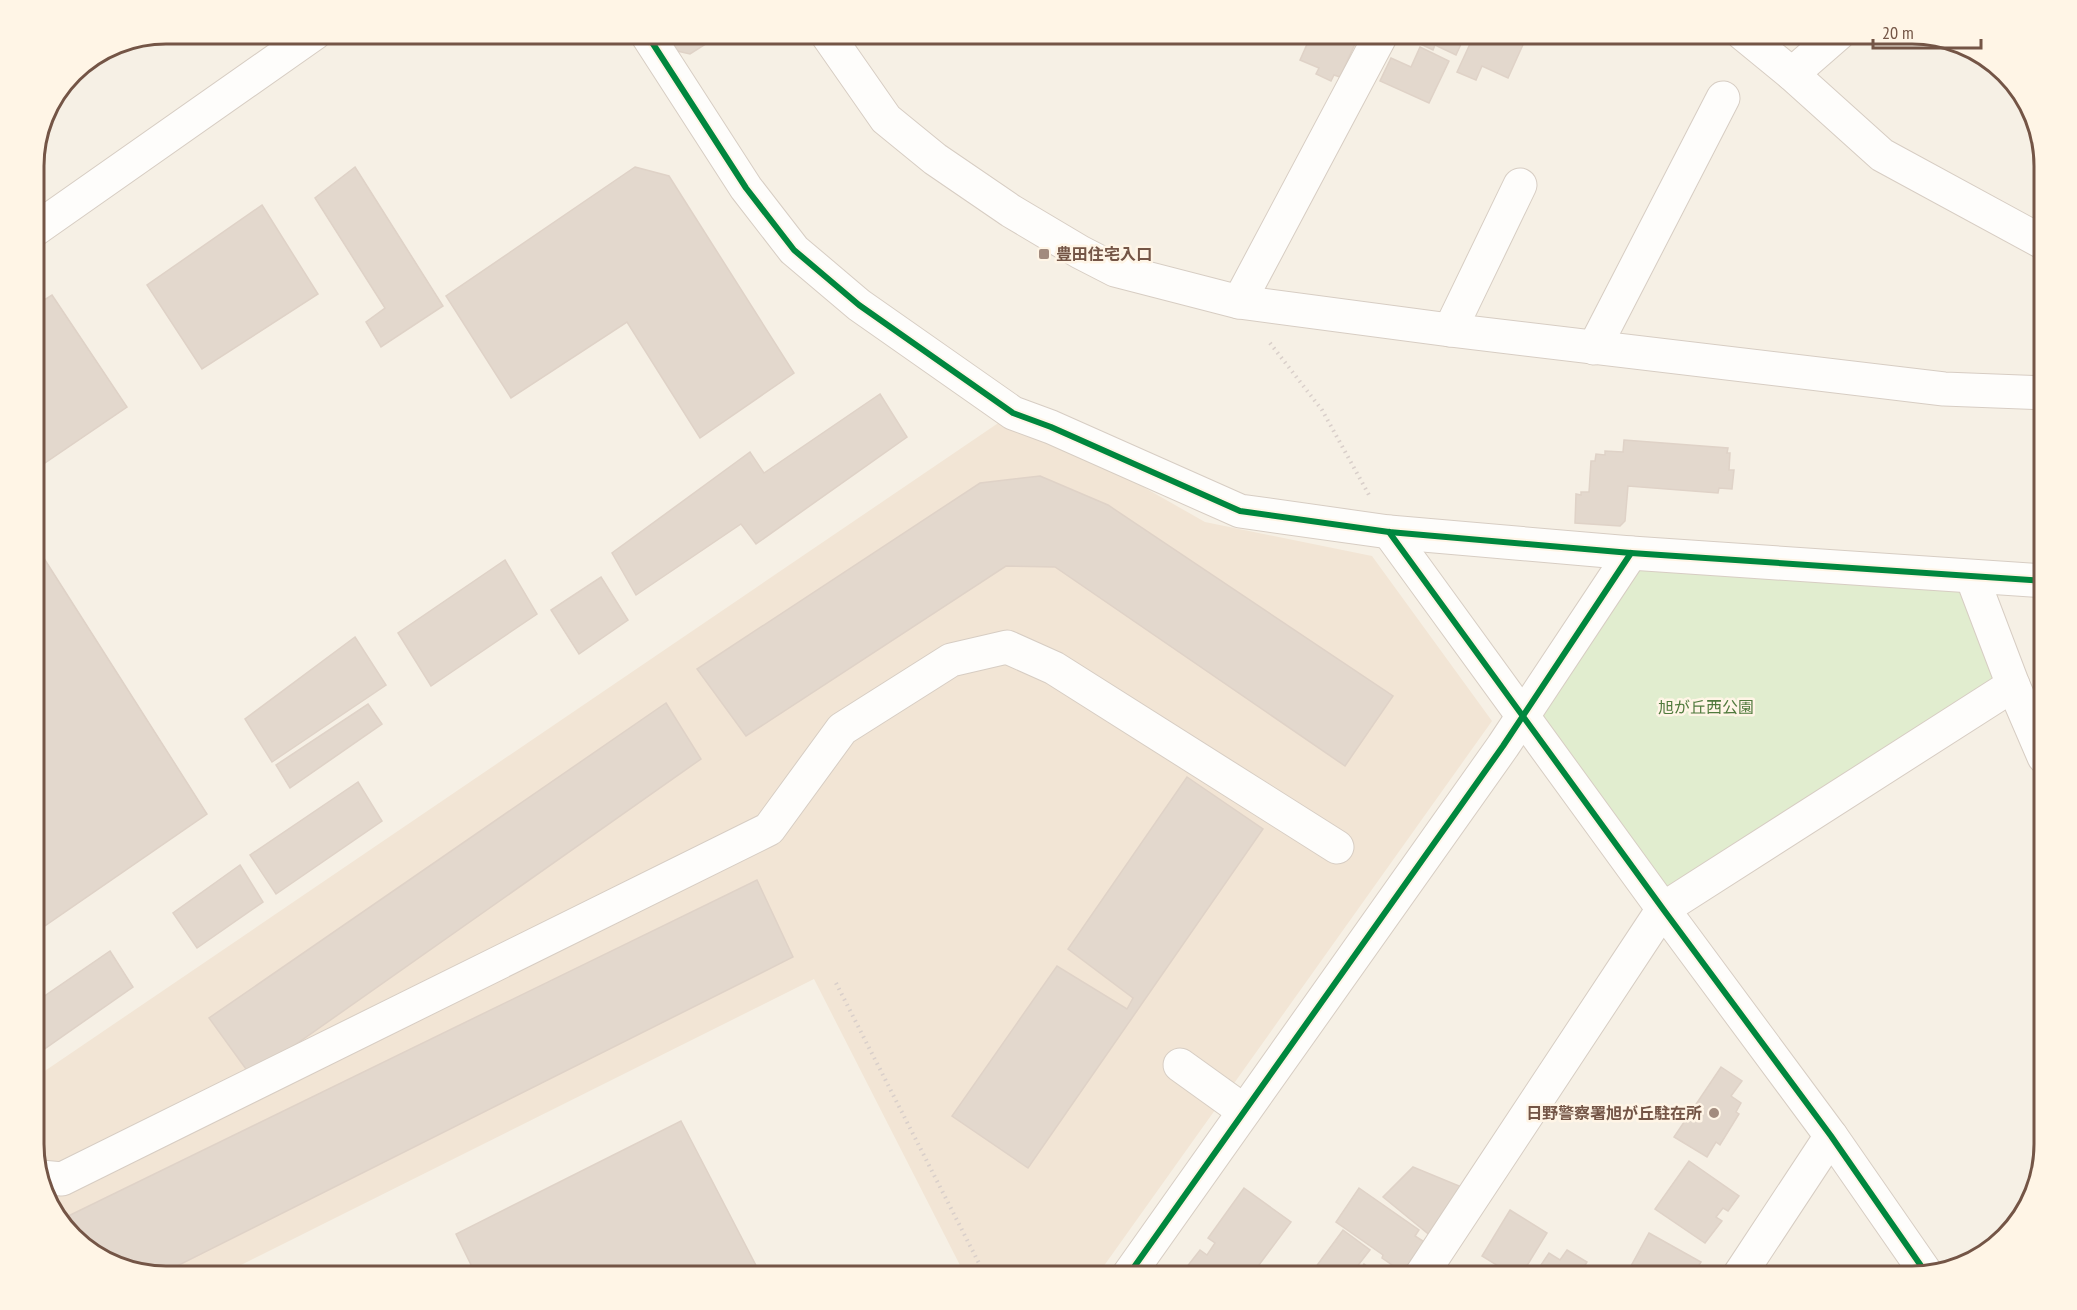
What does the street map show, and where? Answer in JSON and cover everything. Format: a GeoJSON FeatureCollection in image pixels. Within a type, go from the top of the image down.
{"type":"FeatureCollection","features":[{"type":"Feature","properties":{"kind":"street"},"geometry":{"type":"LineString","coordinates":[[44,223],[299,44]]}},
{"type":"Feature","properties":{"kind":"street"},"geometry":{"type":"LineString","coordinates":[[653,44],[746,188],[794,250],[859,305],[1013,413],[1051,427],[1240,511],[1389,532],[1631,553],[2034,580]]}},
{"type":"Feature","properties":{"kind":"street"},"geometry":{"type":"LineString","coordinates":[[834,44],[886,119],[935,159],[1011,211],[1115,270],[1239,302],[1594,348],[1944,389],[2034,393]]}},
{"type":"Feature","properties":{"kind":"street"},"geometry":{"type":"LineString","coordinates":[[1239,302],[1376,44]]}},
{"type":"Feature","properties":{"kind":"street"},"geometry":{"type":"LineString","coordinates":[[1755,44],[1882,155],[2034,238]]}},
{"type":"Feature","properties":{"kind":"street"},"geometry":{"type":"LineString","coordinates":[[1792,74],[1826,44]]}},
{"type":"Feature","properties":{"kind":"street"},"geometry":{"type":"LineString","coordinates":[[1594,348],[1723,98]]}},
{"type":"Feature","properties":{"kind":"street"},"geometry":{"type":"LineString","coordinates":[[1450,330],[1520,185]]}},
{"type":"Feature","properties":{"kind":"street"},"geometry":{"type":"LineString","coordinates":[[1389,532],[1524,715],[1662,909],[1831,1136],[1921,1265]]}},
{"type":"Feature","properties":{"kind":"street"},"geometry":{"type":"LineString","coordinates":[[1135,1266],[1524,715],[1631,553]]}},
{"type":"Feature","properties":{"kind":"street"},"geometry":{"type":"LineString","coordinates":[[1972,577],[2034,734]]}},
{"type":"Feature","properties":{"kind":"street"},"geometry":{"type":"LineString","coordinates":[[49,1178],[62,1179],[769,829],[842,729],[951,660],[1007,647],[1054,668],[1337,847]]}},
{"type":"Feature","properties":{"kind":"street"},"geometry":{"type":"LineString","coordinates":[[1427,1266],[1662,909],[2013,685]]}},
{"type":"Feature","properties":{"kind":"street"},"geometry":{"type":"LineString","coordinates":[[1180,1065],[1244,1111]]}},
{"type":"Feature","properties":{"kind":"street"},"geometry":{"type":"LineString","coordinates":[[1745,1266],[1831,1136]]}},
{"type":"Feature","properties":{"kind":"path"},"geometry":{"type":"LineString","coordinates":[[1239,302],[1322,410],[1389,532]]}},
{"type":"Feature","properties":{"kind":"path"},"geometry":{"type":"LineString","coordinates":[[836,983],[980,1266]]}},
{"type":"Feature","properties":{"kind":"shaded area"},"geometry":{"type":"Polygon","coordinates":[[[1013,413],[1205,522],[1372,556],[1492,721],[1104,1266],[960,1266],[814,979],[239,1266],[166,1266],[134,1262],[112,1254],[79,1231],[60,1205],[46,1168],[44,1072],[1013,413]]]}},
{"type":"Feature","properties":{"kind":"green space","name":"旭が丘西公園"},"geometry":{"type":"Polygon","coordinates":[[[1631,553],[1972,577],[2013,685],[1663,909],[1524,715],[1631,553]]]}},
{"type":"Feature","properties":{"kind":"building"},"geometry":{"type":"Polygon","coordinates":[[[669,44],[706,44],[690,54],[668,49],[669,44]]]}},
{"type":"Feature","properties":{"kind":"building"},"geometry":{"type":"Polygon","coordinates":[[[1307,44],[1355,44],[1340,77],[1334,75],[1331,81],[1316,74],[1319,68],[1300,60],[1307,44]]]}},
{"type":"Feature","properties":{"kind":"building"},"geometry":{"type":"Polygon","coordinates":[[[1420,44],[1461,44],[1456,55],[1435,45],[1433,50],[1420,44]]]}},
{"type":"Feature","properties":{"kind":"building"},"geometry":{"type":"Polygon","coordinates":[[[1470,44],[1523,44],[1508,78],[1482,66],[1476,80],[1457,72],[1470,44]]]}},
{"type":"Feature","properties":{"kind":"building"},"geometry":{"type":"Polygon","coordinates":[[[1420,47],[1449,61],[1429,103],[1380,81],[1391,58],[1411,67],[1420,47]]]}},
{"type":"Feature","properties":{"kind":"building"},"geometry":{"type":"Polygon","coordinates":[[[355,167],[443,306],[381,347],[366,322],[385,308],[315,198],[355,167]]]}},
{"type":"Feature","properties":{"kind":"building"},"geometry":{"type":"Polygon","coordinates":[[[635,167],[669,176],[794,373],[700,438],[627,322],[511,398],[446,296],[635,167]]]}},
{"type":"Feature","properties":{"kind":"building"},"geometry":{"type":"Polygon","coordinates":[[[262,205],[318,294],[202,369],[147,285],[262,205]]]}},
{"type":"Feature","properties":{"kind":"building"},"geometry":{"type":"Polygon","coordinates":[[[52,295],[127,407],[44,464],[44,300],[52,295]]]}},
{"type":"Feature","properties":{"kind":"building"},"geometry":{"type":"Polygon","coordinates":[[[880,394],[907,437],[756,544],[741,524],[636,595],[612,553],[750,452],[764,473],[880,394]]]}},
{"type":"Feature","properties":{"kind":"building"},"geometry":{"type":"Polygon","coordinates":[[[1624,440],[1728,448],[1729,470],[1734,470],[1732,489],[1719,488],[1718,493],[1628,486],[1625,521],[1620,526],[1575,523],[1576,494],[1589,492],[1591,461],[1595,461],[1596,454],[1605,455],[1605,451],[1623,452],[1624,440]]]}},
{"type":"Feature","properties":{"kind":"building"},"geometry":{"type":"Polygon","coordinates":[[[1040,476],[1108,505],[1393,696],[1345,766],[1055,567],[1006,566],[746,736],[697,669],[980,483],[1040,476]]]}},
{"type":"Feature","properties":{"kind":"building"},"geometry":{"type":"Polygon","coordinates":[[[44,558],[207,814],[44,926],[44,558]]]}},
{"type":"Feature","properties":{"kind":"building"},"geometry":{"type":"Polygon","coordinates":[[[505,560],[537,614],[431,686],[398,633],[505,560]]]}},
{"type":"Feature","properties":{"kind":"building"},"geometry":{"type":"Polygon","coordinates":[[[601,577],[628,620],[579,654],[551,610],[601,577]]]}},
{"type":"Feature","properties":{"kind":"building"},"geometry":{"type":"Polygon","coordinates":[[[355,637],[386,685],[272,762],[245,719],[355,637]]]}},
{"type":"Feature","properties":{"kind":"building"},"geometry":{"type":"Polygon","coordinates":[[[666,703],[701,759],[251,1076],[209,1018],[666,703]]]}},
{"type":"Feature","properties":{"kind":"building"},"geometry":{"type":"Polygon","coordinates":[[[368,704],[382,724],[290,788],[276,765],[368,704]]]}},
{"type":"Feature","properties":{"kind":"building"},"geometry":{"type":"Polygon","coordinates":[[[1187,777],[1263,829],[1028,1168],[952,1116],[1057,966],[1127,1009],[1133,998],[1068,949],[1187,777]]]}},
{"type":"Feature","properties":{"kind":"building"},"geometry":{"type":"Polygon","coordinates":[[[358,782],[382,821],[276,894],[250,855],[358,782]]]}},
{"type":"Feature","properties":{"kind":"building"},"geometry":{"type":"Polygon","coordinates":[[[240,865],[263,902],[197,948],[173,913],[240,865]]]}},
{"type":"Feature","properties":{"kind":"building"},"geometry":{"type":"Polygon","coordinates":[[[757,880],[793,957],[177,1266],[150,1265],[112,1254],[79,1231],[67,1216],[757,880]]]}},
{"type":"Feature","properties":{"kind":"building"},"geometry":{"type":"Polygon","coordinates":[[[110,951],[133,987],[44,1049],[44,996],[110,951]]]}},
{"type":"Feature","properties":{"kind":"building","name":"日野警察署旭が丘駐在所"},"geometry":{"type":"Polygon","coordinates":[[[1721,1067],[1742,1081],[1731,1096],[1741,1103],[1736,1112],[1739,1114],[1720,1145],[1716,1142],[1707,1157],[1674,1137],[1721,1067]]]}},
{"type":"Feature","properties":{"kind":"building"},"geometry":{"type":"Polygon","coordinates":[[[681,1121],[756,1266],[472,1266],[456,1234],[681,1121]]]}},
{"type":"Feature","properties":{"kind":"building"},"geometry":{"type":"Polygon","coordinates":[[[1689,1161],[1739,1196],[1728,1211],[1723,1208],[1716,1217],[1722,1221],[1705,1243],[1655,1209],[1689,1161]]]}},
{"type":"Feature","properties":{"kind":"building"},"geometry":{"type":"Polygon","coordinates":[[[1413,1167],[1469,1190],[1432,1237],[1383,1197],[1413,1167]]]}},
{"type":"Feature","properties":{"kind":"building"},"geometry":{"type":"Polygon","coordinates":[[[1244,1188],[1291,1222],[1258,1266],[1188,1266],[1200,1250],[1207,1255],[1215,1243],[1208,1238],[1244,1188]]]}},
{"type":"Feature","properties":{"kind":"building"},"geometry":{"type":"Polygon","coordinates":[[[1359,1188],[1419,1230],[1415,1236],[1426,1243],[1410,1266],[1394,1266],[1382,1258],[1383,1255],[1336,1222],[1359,1188]]]}},
{"type":"Feature","properties":{"kind":"building"},"geometry":{"type":"Polygon","coordinates":[[[1510,1210],[1547,1233],[1527,1266],[1498,1266],[1482,1256],[1510,1210]]]}},
{"type":"Feature","properties":{"kind":"building"},"geometry":{"type":"Polygon","coordinates":[[[1343,1230],[1370,1250],[1358,1266],[1316,1266],[1343,1230]]]}},
{"type":"Feature","properties":{"kind":"building"},"geometry":{"type":"Polygon","coordinates":[[[1649,1233],[1701,1262],[1698,1266],[1631,1266],[1649,1233]]]}},
{"type":"Feature","properties":{"kind":"building"},"geometry":{"type":"Polygon","coordinates":[[[1567,1250],[1587,1262],[1585,1266],[1540,1266],[1549,1253],[1560,1260],[1567,1250]]]}},
{"type":"Feature","properties":{"kind":"cycle path"},"geometry":{"type":"LineString","coordinates":[[653,44],[746,188],[794,250],[859,305],[1013,413],[1051,427],[1240,511],[1389,532],[1631,553],[2034,580]]}},
{"type":"Feature","properties":{"kind":"cycle path"},"geometry":{"type":"LineString","coordinates":[[1389,532],[1831,1136],[1921,1265]]}},
{"type":"Feature","properties":{"kind":"cycle path"},"geometry":{"type":"LineString","coordinates":[[1135,1266],[1503,746],[1631,553]]}},
{"type":"Feature","properties":{"kind":"place","name":"豊田住宅入口"},"geometry":{"type":"Point","coordinates":[1044,254]}},
{"type":"Feature","properties":{"kind":"place","name":"日野警察署旭が丘駐在所"},"geometry":{"type":"Point","coordinates":[1714,1113]}}]}
